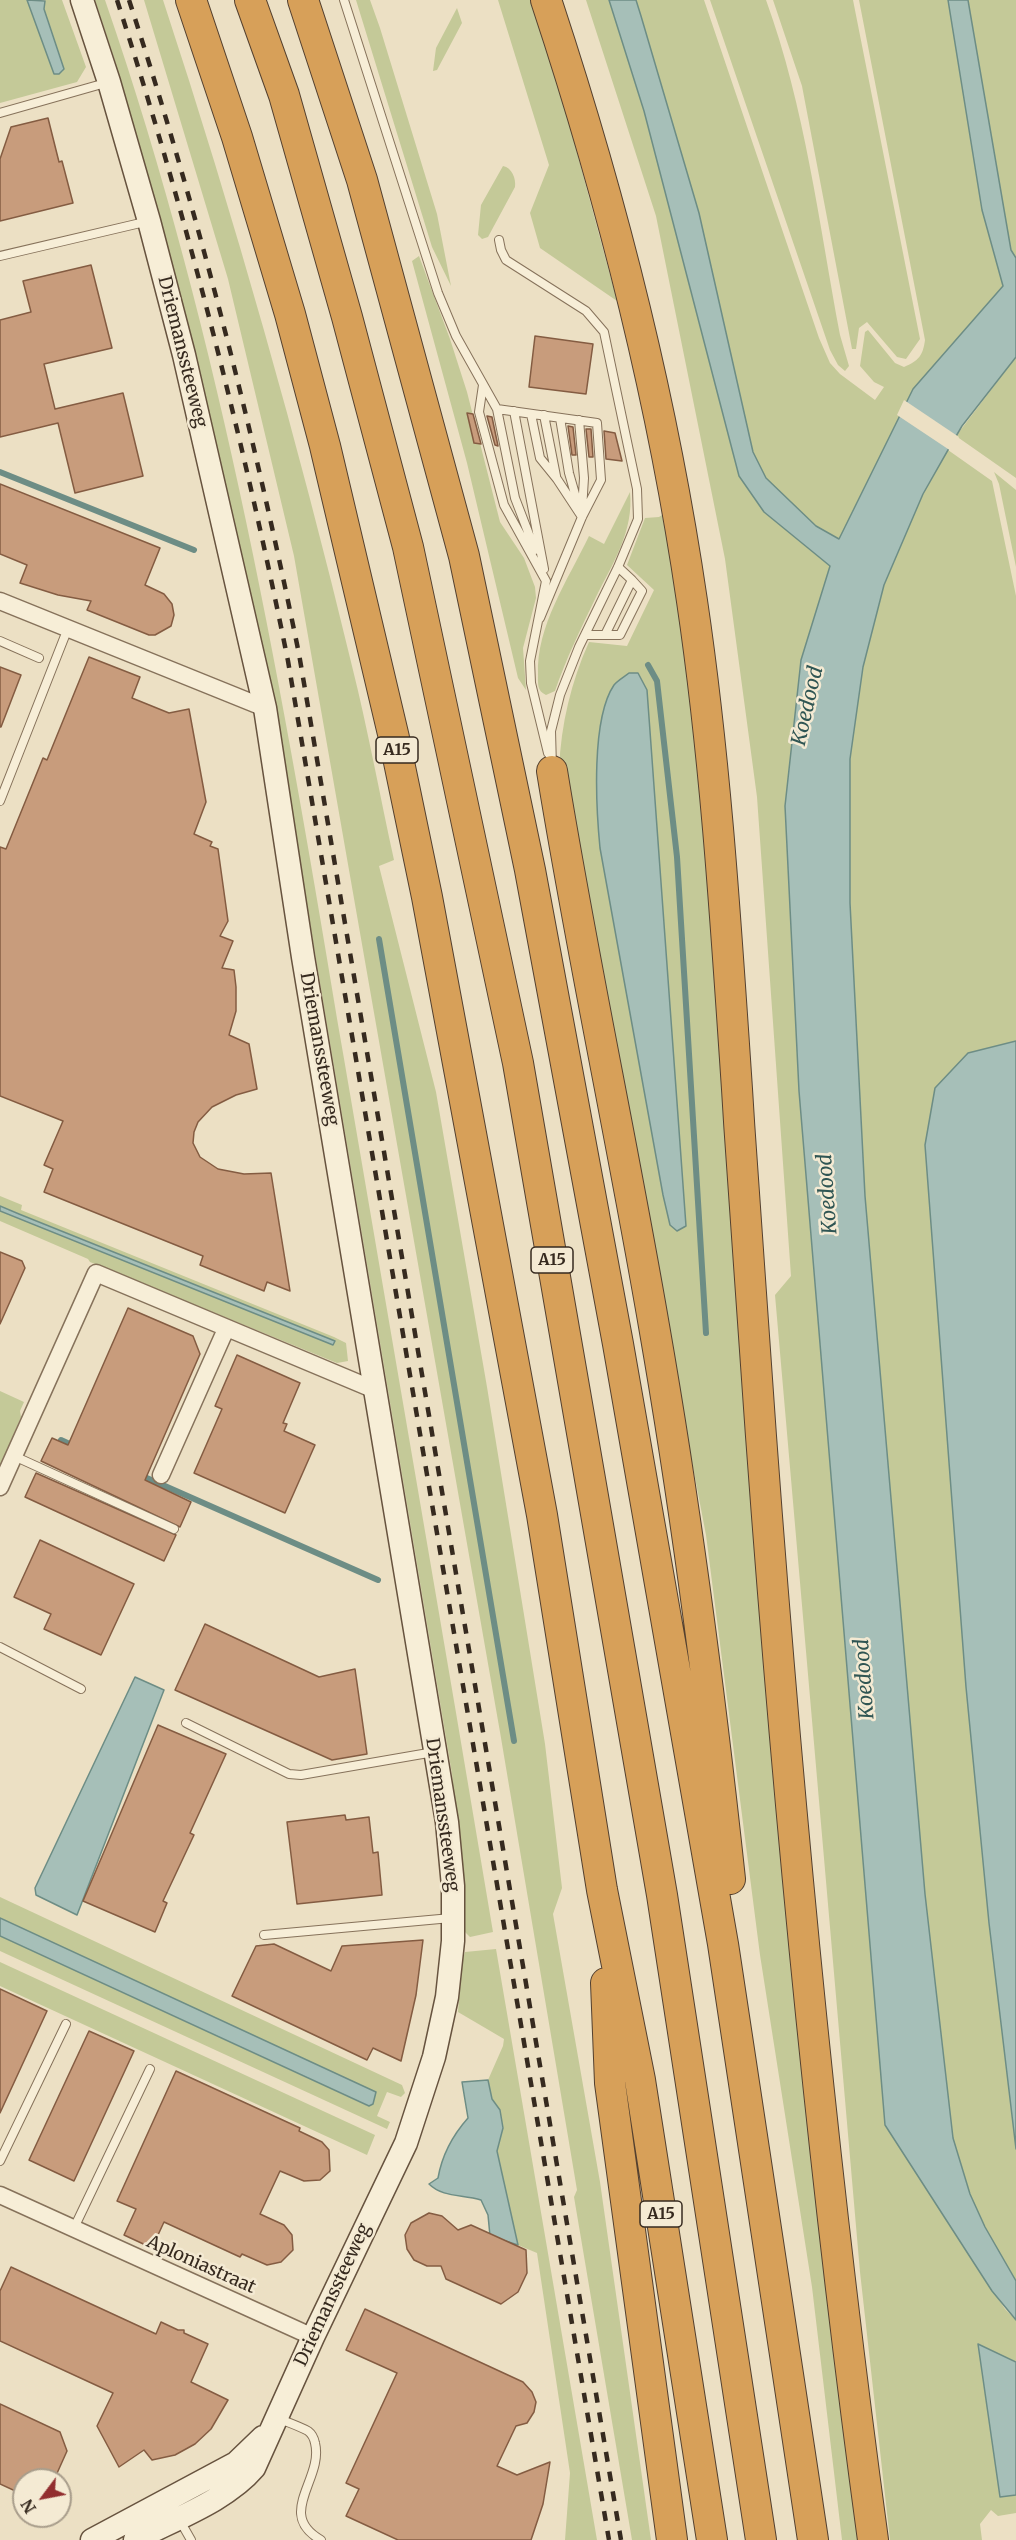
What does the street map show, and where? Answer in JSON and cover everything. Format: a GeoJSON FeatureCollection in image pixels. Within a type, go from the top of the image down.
{"type":"FeatureCollection","features":[{"type":"Feature","properties":{"kind":"highway","name":"A15"},"geometry":{"type":"LineString","coordinates":[[191,0],[237,137],[290,314],[325,446],[394,738],[427,897],[537,1491],[602,1890],[640,2080],[712,2540]]}},
{"type":"Feature","properties":{"kind":"highway","name":"A15"},"geometry":{"type":"LineString","coordinates":[[250,0],[290,117],[347,317],[408,547],[518,1063],[662,1895],[761,2540]]}},
{"type":"Feature","properties":{"kind":"highway","name":"A15"},"geometry":{"type":"LineString","coordinates":[[303,0],[365,192],[466,568],[530,870],[616,1333],[723,1944],[813,2540]]}},
{"type":"Feature","properties":{"kind":"highway"},"geometry":{"type":"LineString","coordinates":[[546,0],[577,95],[630,284],[665,441],[694,614],[723,869],[761,1437],[796,1853],[844,2322],[873,2540]]}},
{"type":"Feature","properties":{"kind":"highway","name":"A15"},"geometry":{"type":"LineString","coordinates":[[552,771],[654,1324],[694,1570],[732,1890],[723,1944]]}},
{"type":"Feature","properties":{"kind":"highway","name":"A15"},"geometry":{"type":"LineString","coordinates":[[602,1890],[610,2083],[672,2540]]}},
{"type":"Feature","properties":{"kind":"main road","name":"Driemanssteeweg"},"geometry":{"type":"LineString","coordinates":[[82,0],[109,81],[149,221],[186,366],[265,708],[303,957],[447,1822],[454,1917],[447,1997],[434,2057],[406,2143],[313,2337],[254,2468],[227,2493],[135,2540]]}},
{"type":"Feature","properties":{"kind":"main road","name":"Driemanssteeweg"},"geometry":{"type":"LineString","coordinates":[[92,2540],[236,2463],[275,2421]]}},
{"type":"Feature","properties":{"kind":"street"},"geometry":{"type":"LineString","coordinates":[[0,601],[265,708]]}},
{"type":"Feature","properties":{"kind":"street"},"geometry":{"type":"LineString","coordinates":[[0,1487],[96,1274],[375,1390]]}},
{"type":"Feature","properties":{"kind":"street"},"geometry":{"type":"LineString","coordinates":[[161,1475],[226,1329]]}},
{"type":"Feature","properties":{"kind":"street","name":"Aploniastraat"},"geometry":{"type":"LineString","coordinates":[[0,2194],[313,2337]]}},
{"type":"Feature","properties":{"kind":"lane"},"geometry":{"type":"LineString","coordinates":[[344,0],[438,293],[456,336],[497,409],[516,498],[546,581]]}},
{"type":"Feature","properties":{"kind":"lane"},"geometry":{"type":"LineString","coordinates":[[0,113],[109,81]]}},
{"type":"Feature","properties":{"kind":"lane"},"geometry":{"type":"LineString","coordinates":[[0,256],[149,221]]}},
{"type":"Feature","properties":{"kind":"lane","name":"A15"},"geometry":{"type":"LineString","coordinates":[[499,240],[506,260],[586,311],[603,332],[611,359],[639,505],[633,534],[585,635],[560,695],[551,731],[552,771]]}},
{"type":"Feature","properties":{"kind":"lane"},"geometry":{"type":"LineString","coordinates":[[483,385],[479,412],[504,505],[546,581]]}},
{"type":"Feature","properties":{"kind":"lane"},"geometry":{"type":"LineString","coordinates":[[497,409],[579,420],[584,478],[582,517]]}},
{"type":"Feature","properties":{"kind":"lane"},"geometry":{"type":"LineString","coordinates":[[514,411],[546,581],[540,618]]}},
{"type":"Feature","properties":{"kind":"lane"},"geometry":{"type":"LineString","coordinates":[[531,414],[540,458],[582,517]]}},
{"type":"Feature","properties":{"kind":"lane"},"geometry":{"type":"LineString","coordinates":[[544,416],[557,479]]}},
{"type":"Feature","properties":{"kind":"lane"},"geometry":{"type":"LineString","coordinates":[[560,418],[569,472],[582,517]]}},
{"type":"Feature","properties":{"kind":"lane","name":"A15"},"geometry":{"type":"LineString","coordinates":[[552,771],[531,683],[530,661],[540,618],[582,517],[602,480],[597,423],[579,420]]}},
{"type":"Feature","properties":{"kind":"lane"},"geometry":{"type":"LineString","coordinates":[[585,635],[620,635],[642,591],[618,567]]}},
{"type":"Feature","properties":{"kind":"lane"},"geometry":{"type":"LineString","coordinates":[[605,635],[632,580]]}},
{"type":"Feature","properties":{"kind":"lane"},"geometry":{"type":"LineString","coordinates":[[0,801],[68,628]]}},
{"type":"Feature","properties":{"kind":"lane"},"geometry":{"type":"LineString","coordinates":[[0,641],[39,658]]}},
{"type":"Feature","properties":{"kind":"lane"},"geometry":{"type":"LineString","coordinates":[[14,1456],[174,1529]]}},
{"type":"Feature","properties":{"kind":"lane"},"geometry":{"type":"LineString","coordinates":[[0,1647],[81,1689]]}},
{"type":"Feature","properties":{"kind":"lane"},"geometry":{"type":"LineString","coordinates":[[186,1723],[289,1774],[301,1775],[435,1752]]}},
{"type":"Feature","properties":{"kind":"lane"},"geometry":{"type":"LineString","coordinates":[[264,1935],[454,1917]]}},
{"type":"Feature","properties":{"kind":"lane"},"geometry":{"type":"LineString","coordinates":[[0,2161],[66,2024]]}},
{"type":"Feature","properties":{"kind":"lane"},"geometry":{"type":"LineString","coordinates":[[74,2228],[150,2068]]}},
{"type":"Feature","properties":{"kind":"lane"},"geometry":{"type":"LineString","coordinates":[[275,2421],[309,2432],[314,2438],[318,2455],[300,2507],[302,2523],[312,2535],[321,2540]]}},
{"type":"Feature","properties":{"kind":"lane"},"geometry":{"type":"LineString","coordinates":[[178,2517],[190,2540]]}},
{"type":"Feature","properties":{"kind":"green space"},"geometry":{"type":"Polygon","coordinates":[[[0,0],[27,0],[54,74],[64,69],[44,9],[45,0],[62,0],[86,67],[77,82],[0,103],[0,0]]]}},
{"type":"Feature","properties":{"kind":"green space"},"geometry":{"type":"Polygon","coordinates":[[[95,0],[105,0],[147,129],[184,258],[217,389],[273,654],[321,920],[493,1932],[470,1937],[465,1932],[452,1774],[300,863],[166,246],[115,61],[95,0]]]}},
{"type":"Feature","properties":{"kind":"green space"},"geometry":{"type":"Polygon","coordinates":[[[144,0],[163,0],[240,248],[331,582],[363,714],[394,860],[379,866],[436,1092],[487,1387],[545,1744],[562,1888],[553,1914],[600,2182],[651,2540],[632,2540],[574,2197],[577,2190],[500,1732],[294,556],[228,279],[144,0]]]}},
{"type":"Feature","properties":{"kind":"green space"},"geometry":{"type":"Polygon","coordinates":[[[356,0],[370,0],[380,28],[437,214],[451,286],[432,247],[356,0]]]}},
{"type":"Feature","properties":{"kind":"green space"},"geometry":{"type":"Polygon","coordinates":[[[498,0],[530,0],[558,82],[617,301],[540,248],[530,213],[549,165],[498,0]]]}},
{"type":"Feature","properties":{"kind":"green space"},"geometry":{"type":"Polygon","coordinates":[[[586,0],[609,0],[764,512],[830,566],[801,660],[785,806],[799,1091],[885,2124],[1005,2309],[1016,2320],[1016,2362],[978,2344],[1000,2497],[1016,2495],[1016,2513],[998,2516],[991,2510],[980,2524],[982,2540],[890,2540],[860,2272],[775,1295],[791,1276],[757,797],[725,559],[656,216],[586,0]]]}},
{"type":"Feature","properties":{"kind":"green space"},"geometry":{"type":"Polygon","coordinates":[[[636,0],[704,0],[819,338],[830,363],[840,374],[875,400],[884,387],[874,382],[860,366],[865,332],[868,330],[895,363],[904,367],[919,357],[925,340],[859,0],[948,0],[982,210],[1003,286],[913,389],[839,539],[815,526],[766,478],[753,452],[699,213],[636,0]]]}},
{"type":"Feature","properties":{"kind":"green space"},"geometry":{"type":"Polygon","coordinates":[[[710,0],[766,0],[780,41],[801,123],[840,335],[849,366],[845,371],[838,365],[830,350],[710,0]]]}},
{"type":"Feature","properties":{"kind":"green space"},"geometry":{"type":"Polygon","coordinates":[[[773,0],[853,0],[920,339],[906,359],[897,357],[867,322],[859,328],[856,349],[852,349],[802,86],[773,0]]]}},
{"type":"Feature","properties":{"kind":"green space"},"geometry":{"type":"Polygon","coordinates":[[[968,0],[1016,0],[1016,258],[1011,250],[968,0]]]}},
{"type":"Feature","properties":{"kind":"green space"},"geometry":{"type":"Polygon","coordinates":[[[457,8],[462,23],[437,70],[433,71],[436,48],[457,8]]]}},
{"type":"Feature","properties":{"kind":"green space"},"geometry":{"type":"Polygon","coordinates":[[[503,166],[513,174],[515,187],[488,237],[482,239],[478,235],[481,205],[503,166]]]}},
{"type":"Feature","properties":{"kind":"green space"},"geometry":{"type":"Polygon","coordinates":[[[419,256],[467,392],[500,522],[524,558],[535,587],[536,598],[523,648],[526,690],[518,678],[467,463],[412,261],[419,256]]]}},
{"type":"Feature","properties":{"kind":"green space"},"geometry":{"type":"Polygon","coordinates":[[[1016,357],[1016,478],[956,436],[1016,357]]]}},
{"type":"Feature","properties":{"kind":"green space"},"geometry":{"type":"Polygon","coordinates":[[[948,450],[992,481],[1016,596],[1016,1041],[968,1053],[966,1687],[989,1923],[1016,2149],[1016,2281],[985,2227],[970,2194],[953,2138],[925,1894],[865,1196],[850,903],[850,759],[863,667],[884,585],[923,494],[948,450]]]}},
{"type":"Feature","properties":{"kind":"green space"},"geometry":{"type":"Polygon","coordinates":[[[994,472],[1016,490],[1016,567],[999,484],[994,472]]]}},
{"type":"Feature","properties":{"kind":"green space"},"geometry":{"type":"Polygon","coordinates":[[[630,492],[629,520],[621,546],[574,644],[555,691],[546,695],[539,687],[539,657],[542,639],[555,604],[589,536],[604,544],[630,492]]]}},
{"type":"Feature","properties":{"kind":"green space"},"geometry":{"type":"Polygon","coordinates":[[[662,515],[682,609],[708,850],[745,1419],[809,2137],[858,2540],[842,2540],[812,2287],[760,1955],[706,1535],[559,769],[568,704],[589,642],[627,646],[654,590],[627,565],[645,518],[662,515]]]}},
{"type":"Feature","properties":{"kind":"green space"},"geometry":{"type":"Polygon","coordinates":[[[0,1196],[22,1205],[21,1210],[334,1337],[346,1343],[348,1361],[337,1363],[90,1262],[88,1259],[0,1221],[0,1211],[333,1345],[335,1341],[0,1206],[0,1196]]]}},
{"type":"Feature","properties":{"kind":"green space"},"geometry":{"type":"Polygon","coordinates":[[[0,1391],[24,1402],[20,1411],[21,1417],[0,1466],[0,1391]]]}},
{"type":"Feature","properties":{"kind":"green space"},"geometry":{"type":"Polygon","coordinates":[[[0,1897],[402,2085],[405,2093],[401,2097],[387,2092],[377,2116],[390,2122],[387,2129],[0,1951],[0,1936],[368,2106],[376,2092],[0,1918],[0,1897]]]}},
{"type":"Feature","properties":{"kind":"green space"},"geometry":{"type":"Polygon","coordinates":[[[496,1949],[597,2540],[565,2540],[570,2473],[537,2253],[518,2245],[497,2151],[503,2128],[500,2110],[492,2099],[488,2080],[504,2039],[458,2012],[462,1962],[465,1952],[496,1949]]]}},
{"type":"Feature","properties":{"kind":"green space"},"geometry":{"type":"Polygon","coordinates":[[[0,1962],[375,2135],[367,2155],[0,1986],[0,1962]]]}},
{"type":"Feature","properties":{"kind":"water"},"geometry":{"type":"Polygon","coordinates":[[[27,0],[45,1],[44,9],[64,69],[59,74],[54,74],[27,0]]]}},
{"type":"Feature","properties":{"kind":"water","name":"Koedood"},"geometry":{"type":"Polygon","coordinates":[[[609,0],[636,0],[699,213],[753,452],[766,478],[816,526],[839,539],[913,389],[1003,286],[982,210],[948,0],[968,0],[1011,250],[1016,258],[1016,357],[962,426],[948,450],[923,494],[884,585],[863,667],[850,759],[850,903],[865,1196],[925,1894],[953,2138],[970,2194],[985,2227],[1016,2281],[1016,2320],[992,2291],[885,2125],[799,1091],[785,806],[801,660],[830,566],[764,512],[739,476],[644,111],[609,0]]]}},
{"type":"Feature","properties":{"kind":"water"},"geometry":{"type":"Polygon","coordinates":[[[629,673],[638,673],[647,690],[686,1226],[677,1231],[670,1225],[663,1195],[600,848],[597,810],[598,741],[607,700],[614,685],[629,673]]]}},
{"type":"Feature","properties":{"kind":"water"},"geometry":{"type":"Polygon","coordinates":[[[1016,1041],[1016,2149],[989,1923],[966,1687],[925,1145],[935,1088],[968,1053],[1016,1041]]]}},
{"type":"Feature","properties":{"kind":"water"},"geometry":{"type":"Polygon","coordinates":[[[0,1206],[335,1341],[333,1345],[0,1211],[0,1206]]]}},
{"type":"Feature","properties":{"kind":"water"},"geometry":{"type":"Polygon","coordinates":[[[135,1677],[164,1690],[77,1915],[36,1895],[35,1888],[135,1677]]]}},
{"type":"Feature","properties":{"kind":"water"},"geometry":{"type":"Polygon","coordinates":[[[0,1918],[376,2092],[373,2104],[369,2106],[0,1936],[0,1918]]]}},
{"type":"Feature","properties":{"kind":"water"},"geometry":{"type":"Polygon","coordinates":[[[488,2080],[492,2099],[500,2110],[503,2128],[497,2151],[518,2245],[490,2236],[488,2215],[481,2200],[440,2192],[429,2184],[438,2178],[448,2146],[468,2118],[462,2082],[488,2080]]]}},
{"type":"Feature","properties":{"kind":"water"},"geometry":{"type":"Polygon","coordinates":[[[978,2344],[1016,2362],[1016,2495],[1000,2497],[978,2344]]]}},
{"type":"Feature","properties":{"kind":"pier"},"geometry":{"type":"Polygon","coordinates":[[[904,400],[959,437],[951,451],[897,415],[904,400]]]}},
{"type":"Feature","properties":{"kind":"building"},"geometry":{"type":"Polygon","coordinates":[[[48,118],[59,162],[62,161],[73,203],[0,221],[0,159],[11,127],[48,118]]]}},
{"type":"Feature","properties":{"kind":"building"},"geometry":{"type":"Polygon","coordinates":[[[91,265],[112,348],[44,364],[55,409],[123,393],[143,476],[75,493],[58,423],[0,437],[0,320],[31,312],[23,281],[91,265]]]}},
{"type":"Feature","properties":{"kind":"building"},"geometry":{"type":"Polygon","coordinates":[[[535,336],[593,344],[586,394],[529,387],[535,336]]]}},
{"type":"Feature","properties":{"kind":"building"},"geometry":{"type":"Polygon","coordinates":[[[467,413],[473,414],[481,444],[474,443],[467,413]]]}},
{"type":"Feature","properties":{"kind":"building"},"geometry":{"type":"Polygon","coordinates":[[[487,416],[492,417],[498,446],[495,445],[487,416]]]}},
{"type":"Feature","properties":{"kind":"building"},"geometry":{"type":"Polygon","coordinates":[[[568,426],[573,427],[576,455],[572,455],[568,426]]]}},
{"type":"Feature","properties":{"kind":"building"},"geometry":{"type":"Polygon","coordinates":[[[586,429],[591,429],[593,457],[589,457],[586,429]]]}},
{"type":"Feature","properties":{"kind":"building"},"geometry":{"type":"Polygon","coordinates":[[[604,431],[615,433],[622,461],[606,459],[604,431]]]}},
{"type":"Feature","properties":{"kind":"building"},"geometry":{"type":"Polygon","coordinates":[[[0,484],[160,548],[145,585],[164,594],[172,604],[174,615],[171,626],[155,635],[149,635],[87,610],[91,601],[58,595],[20,583],[27,565],[0,554],[0,484]]]}},
{"type":"Feature","properties":{"kind":"building"},"geometry":{"type":"Polygon","coordinates":[[[89,657],[140,677],[132,698],[169,713],[189,709],[206,802],[194,834],[212,842],[210,846],[218,849],[228,921],[220,936],[233,941],[222,968],[234,970],[236,987],[236,1011],[229,1035],[249,1044],[257,1089],[236,1095],[212,1107],[198,1122],[193,1143],[200,1157],[218,1169],[244,1174],[271,1173],[290,1291],[267,1282],[264,1291],[200,1265],[203,1256],[44,1192],[53,1169],[44,1165],[63,1121],[0,1096],[0,847],[6,849],[43,758],[47,760],[89,657]]]}},
{"type":"Feature","properties":{"kind":"building"},"geometry":{"type":"Polygon","coordinates":[[[0,667],[21,675],[1,727],[0,727],[0,667]]]}},
{"type":"Feature","properties":{"kind":"building"},"geometry":{"type":"Polygon","coordinates":[[[0,1252],[22,1261],[25,1268],[0,1324],[0,1252]]]}},
{"type":"Feature","properties":{"kind":"building"},"geometry":{"type":"Polygon","coordinates":[[[128,1308],[193,1336],[200,1354],[145,1480],[191,1502],[180,1527],[41,1461],[52,1438],[68,1445],[128,1308]]]}},
{"type":"Feature","properties":{"kind":"building"},"geometry":{"type":"Polygon","coordinates":[[[237,1355],[300,1383],[283,1423],[287,1424],[284,1431],[315,1445],[285,1513],[194,1473],[222,1409],[215,1406],[237,1355]]]}},
{"type":"Feature","properties":{"kind":"building"},"geometry":{"type":"Polygon","coordinates":[[[36,1473],[176,1535],[164,1561],[25,1497],[36,1473]]]}},
{"type":"Feature","properties":{"kind":"building"},"geometry":{"type":"Polygon","coordinates":[[[40,1540],[134,1584],[101,1655],[44,1629],[51,1614],[14,1597],[40,1540]]]}},
{"type":"Feature","properties":{"kind":"building"},"geometry":{"type":"Polygon","coordinates":[[[205,1624],[319,1677],[355,1669],[367,1754],[332,1760],[175,1690],[205,1624]]]}},
{"type":"Feature","properties":{"kind":"building"},"geometry":{"type":"Polygon","coordinates":[[[158,1725],[226,1754],[190,1833],[194,1835],[163,1901],[167,1903],[155,1932],[83,1901],[158,1725]]]}},
{"type":"Feature","properties":{"kind":"building"},"geometry":{"type":"Polygon","coordinates":[[[345,1815],[346,1820],[369,1817],[373,1853],[378,1852],[382,1895],[297,1904],[287,1822],[345,1815]]]}},
{"type":"Feature","properties":{"kind":"building"},"geometry":{"type":"Polygon","coordinates":[[[423,1940],[416,1995],[401,2061],[373,2048],[367,2060],[232,1996],[256,1946],[274,1944],[331,1971],[342,1946],[423,1940]]]}},
{"type":"Feature","properties":{"kind":"building"},"geometry":{"type":"Polygon","coordinates":[[[0,1989],[47,2011],[0,2113],[0,1989]]]}},
{"type":"Feature","properties":{"kind":"building"},"geometry":{"type":"Polygon","coordinates":[[[89,2031],[134,2051],[74,2181],[29,2160],[89,2031]]]}},
{"type":"Feature","properties":{"kind":"building"},"geometry":{"type":"Polygon","coordinates":[[[176,2071],[300,2128],[299,2131],[322,2142],[329,2150],[330,2171],[320,2180],[304,2181],[280,2171],[260,2214],[284,2225],[292,2235],[293,2250],[281,2262],[267,2265],[242,2254],[240,2257],[164,2222],[152,2248],[124,2235],[136,2209],[117,2201],[176,2071]]]}},
{"type":"Feature","properties":{"kind":"building"},"geometry":{"type":"Polygon","coordinates":[[[429,2213],[442,2216],[458,2230],[471,2225],[526,2250],[527,2273],[518,2292],[501,2304],[446,2279],[441,2266],[427,2266],[414,2260],[407,2249],[405,2235],[411,2223],[429,2213]]]}},
{"type":"Feature","properties":{"kind":"building"},"geometry":{"type":"Polygon","coordinates":[[[11,2267],[156,2334],[161,2322],[178,2330],[184,2330],[184,2333],[208,2344],[191,2382],[228,2400],[211,2429],[195,2444],[175,2455],[152,2460],[144,2450],[119,2467],[97,2426],[113,2393],[0,2341],[0,2291],[11,2267]]]}},
{"type":"Feature","properties":{"kind":"building"},"geometry":{"type":"Polygon","coordinates":[[[365,2309],[523,2382],[532,2392],[536,2402],[534,2412],[527,2423],[516,2426],[497,2466],[517,2475],[550,2462],[543,2504],[531,2540],[398,2540],[346,2516],[359,2489],[346,2483],[397,2373],[346,2350],[365,2309]]]}},
{"type":"Feature","properties":{"kind":"building"},"geometry":{"type":"Polygon","coordinates":[[[0,2404],[60,2432],[67,2451],[59,2468],[12,2468],[12,2490],[0,2484],[0,2404]]]}},
{"type":"Feature","properties":{"kind":"waterway"},"geometry":{"type":"LineString","coordinates":[[0,472],[194,550]]}},
{"type":"Feature","properties":{"kind":"waterway"},"geometry":{"type":"LineString","coordinates":[[648,665],[657,681],[677,857],[706,1333]]}},
{"type":"Feature","properties":{"kind":"waterway"},"geometry":{"type":"LineString","coordinates":[[379,939],[514,1741]]}},
{"type":"Feature","properties":{"kind":"waterway"},"geometry":{"type":"LineString","coordinates":[[61,1440],[76,1447]]}},
{"type":"Feature","properties":{"kind":"waterway"},"geometry":{"type":"LineString","coordinates":[[140,1475],[378,1580]]}},
{"type":"Feature","properties":{"kind":"railway"},"geometry":{"type":"LineString","coordinates":[[117,0],[167,163],[212,328],[271,577],[288,661],[609,2540]]}},
{"type":"Feature","properties":{"kind":"railway"},"geometry":{"type":"LineString","coordinates":[[129,0],[202,243],[244,407],[299,654],[621,2540]]}}]}
